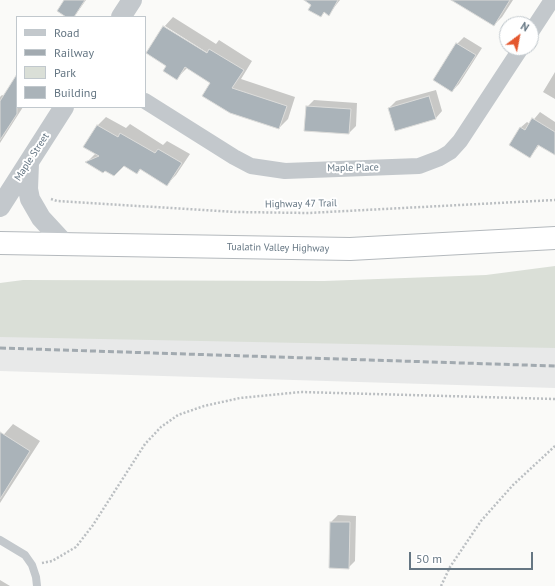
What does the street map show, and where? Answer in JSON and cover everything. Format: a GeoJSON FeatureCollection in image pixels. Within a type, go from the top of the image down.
{"type":"FeatureCollection","features":[{"type":"Feature","properties":{"kind":"highway","name":"Tualatin Valley Highway"},"geometry":{"type":"LineString","coordinates":[[0,243],[350,249],[555,238]]}},
{"type":"Feature","properties":{"kind":"street"},"geometry":{"type":"LineString","coordinates":[[122,16],[132,0]]}},
{"type":"Feature","properties":{"kind":"street"},"geometry":{"type":"LineString","coordinates":[[539,20],[552,0]]}},
{"type":"Feature","properties":{"kind":"street","name":"Maple Place"},"geometry":{"type":"LineString","coordinates":[[146,102],[234,157],[251,166],[267,170],[285,171],[418,166],[440,158],[450,152],[470,127],[516,56]]}},
{"type":"Feature","properties":{"kind":"street","name":"Maple Street"},"geometry":{"type":"LineString","coordinates":[[0,207],[63,108]]}},
{"type":"Feature","properties":{"kind":"street"},"geometry":{"type":"LineString","coordinates":[[29,163],[28,189],[30,199],[41,218],[65,244]]}},
{"type":"Feature","properties":{"kind":"lane"},"geometry":{"type":"LineString","coordinates":[[0,540],[25,555],[32,565],[36,577],[36,586]]}},
{"type":"Feature","properties":{"kind":"path","name":"Highway 47 Trail"},"geometry":{"type":"LineString","coordinates":[[48,198],[57,202],[236,212],[308,213],[555,200]]}},
{"type":"Feature","properties":{"kind":"path"},"geometry":{"type":"LineString","coordinates":[[32,565],[52,561],[76,547],[93,525],[145,444],[161,427],[178,415],[204,406],[240,398],[301,392],[555,399]]}},
{"type":"Feature","properties":{"kind":"path"},"geometry":{"type":"LineString","coordinates":[[441,586],[450,567],[481,521],[513,485],[555,446]]}},
{"type":"Feature","properties":{"kind":"shaded area"},"geometry":{"type":"Polygon","coordinates":[[[0,326],[555,343],[555,388],[0,371],[0,326]]]}},
{"type":"Feature","properties":{"kind":"green space"},"geometry":{"type":"Polygon","coordinates":[[[555,266],[555,348],[0,337],[0,283],[23,280],[324,281],[486,275],[555,266]]]}},
{"type":"Feature","properties":{"kind":"building"},"geometry":{"type":"Polygon","coordinates":[[[64,0],[85,0],[75,16],[64,16],[57,11],[64,0]]]}},
{"type":"Feature","properties":{"kind":"building"},"geometry":{"type":"Polygon","coordinates":[[[304,0],[338,0],[329,16],[324,12],[321,17],[308,10],[311,5],[304,0]]]}},
{"type":"Feature","properties":{"kind":"building"},"geometry":{"type":"Polygon","coordinates":[[[451,0],[510,0],[494,26],[451,0]]]}},
{"type":"Feature","properties":{"kind":"building"},"geometry":{"type":"Polygon","coordinates":[[[163,26],[207,53],[209,49],[244,70],[232,88],[287,106],[279,129],[230,113],[202,96],[210,83],[185,67],[177,80],[163,71],[166,66],[146,53],[163,26]]]}},
{"type":"Feature","properties":{"kind":"building"},"geometry":{"type":"Polygon","coordinates":[[[456,43],[476,55],[452,92],[433,80],[456,43]]]}},
{"type":"Feature","properties":{"kind":"building"},"geometry":{"type":"Polygon","coordinates":[[[16,76],[17,114],[0,140],[0,101],[16,76]]]}},
{"type":"Feature","properties":{"kind":"building"},"geometry":{"type":"Polygon","coordinates":[[[429,96],[436,119],[395,131],[388,108],[429,96]]]}},
{"type":"Feature","properties":{"kind":"building"},"geometry":{"type":"Polygon","coordinates":[[[306,106],[351,109],[349,134],[304,131],[306,106]]]}},
{"type":"Feature","properties":{"kind":"building"},"geometry":{"type":"Polygon","coordinates":[[[532,118],[555,132],[555,155],[538,145],[530,158],[509,145],[520,127],[525,130],[532,118]]]}},
{"type":"Feature","properties":{"kind":"building"},"geometry":{"type":"Polygon","coordinates":[[[97,125],[118,137],[120,133],[155,153],[158,149],[182,163],[167,186],[140,169],[137,174],[124,166],[114,176],[105,171],[103,173],[85,162],[99,156],[83,147],[97,125]]]}},
{"type":"Feature","properties":{"kind":"building"},"geometry":{"type":"Polygon","coordinates":[[[0,432],[30,451],[0,499],[0,432]]]}},
{"type":"Feature","properties":{"kind":"building"},"geometry":{"type":"Polygon","coordinates":[[[330,522],[350,522],[349,569],[329,568],[330,522]]]}},
{"type":"Feature","properties":{"kind":"railway"},"geometry":{"type":"LineString","coordinates":[[0,348],[555,366]]}}]}
